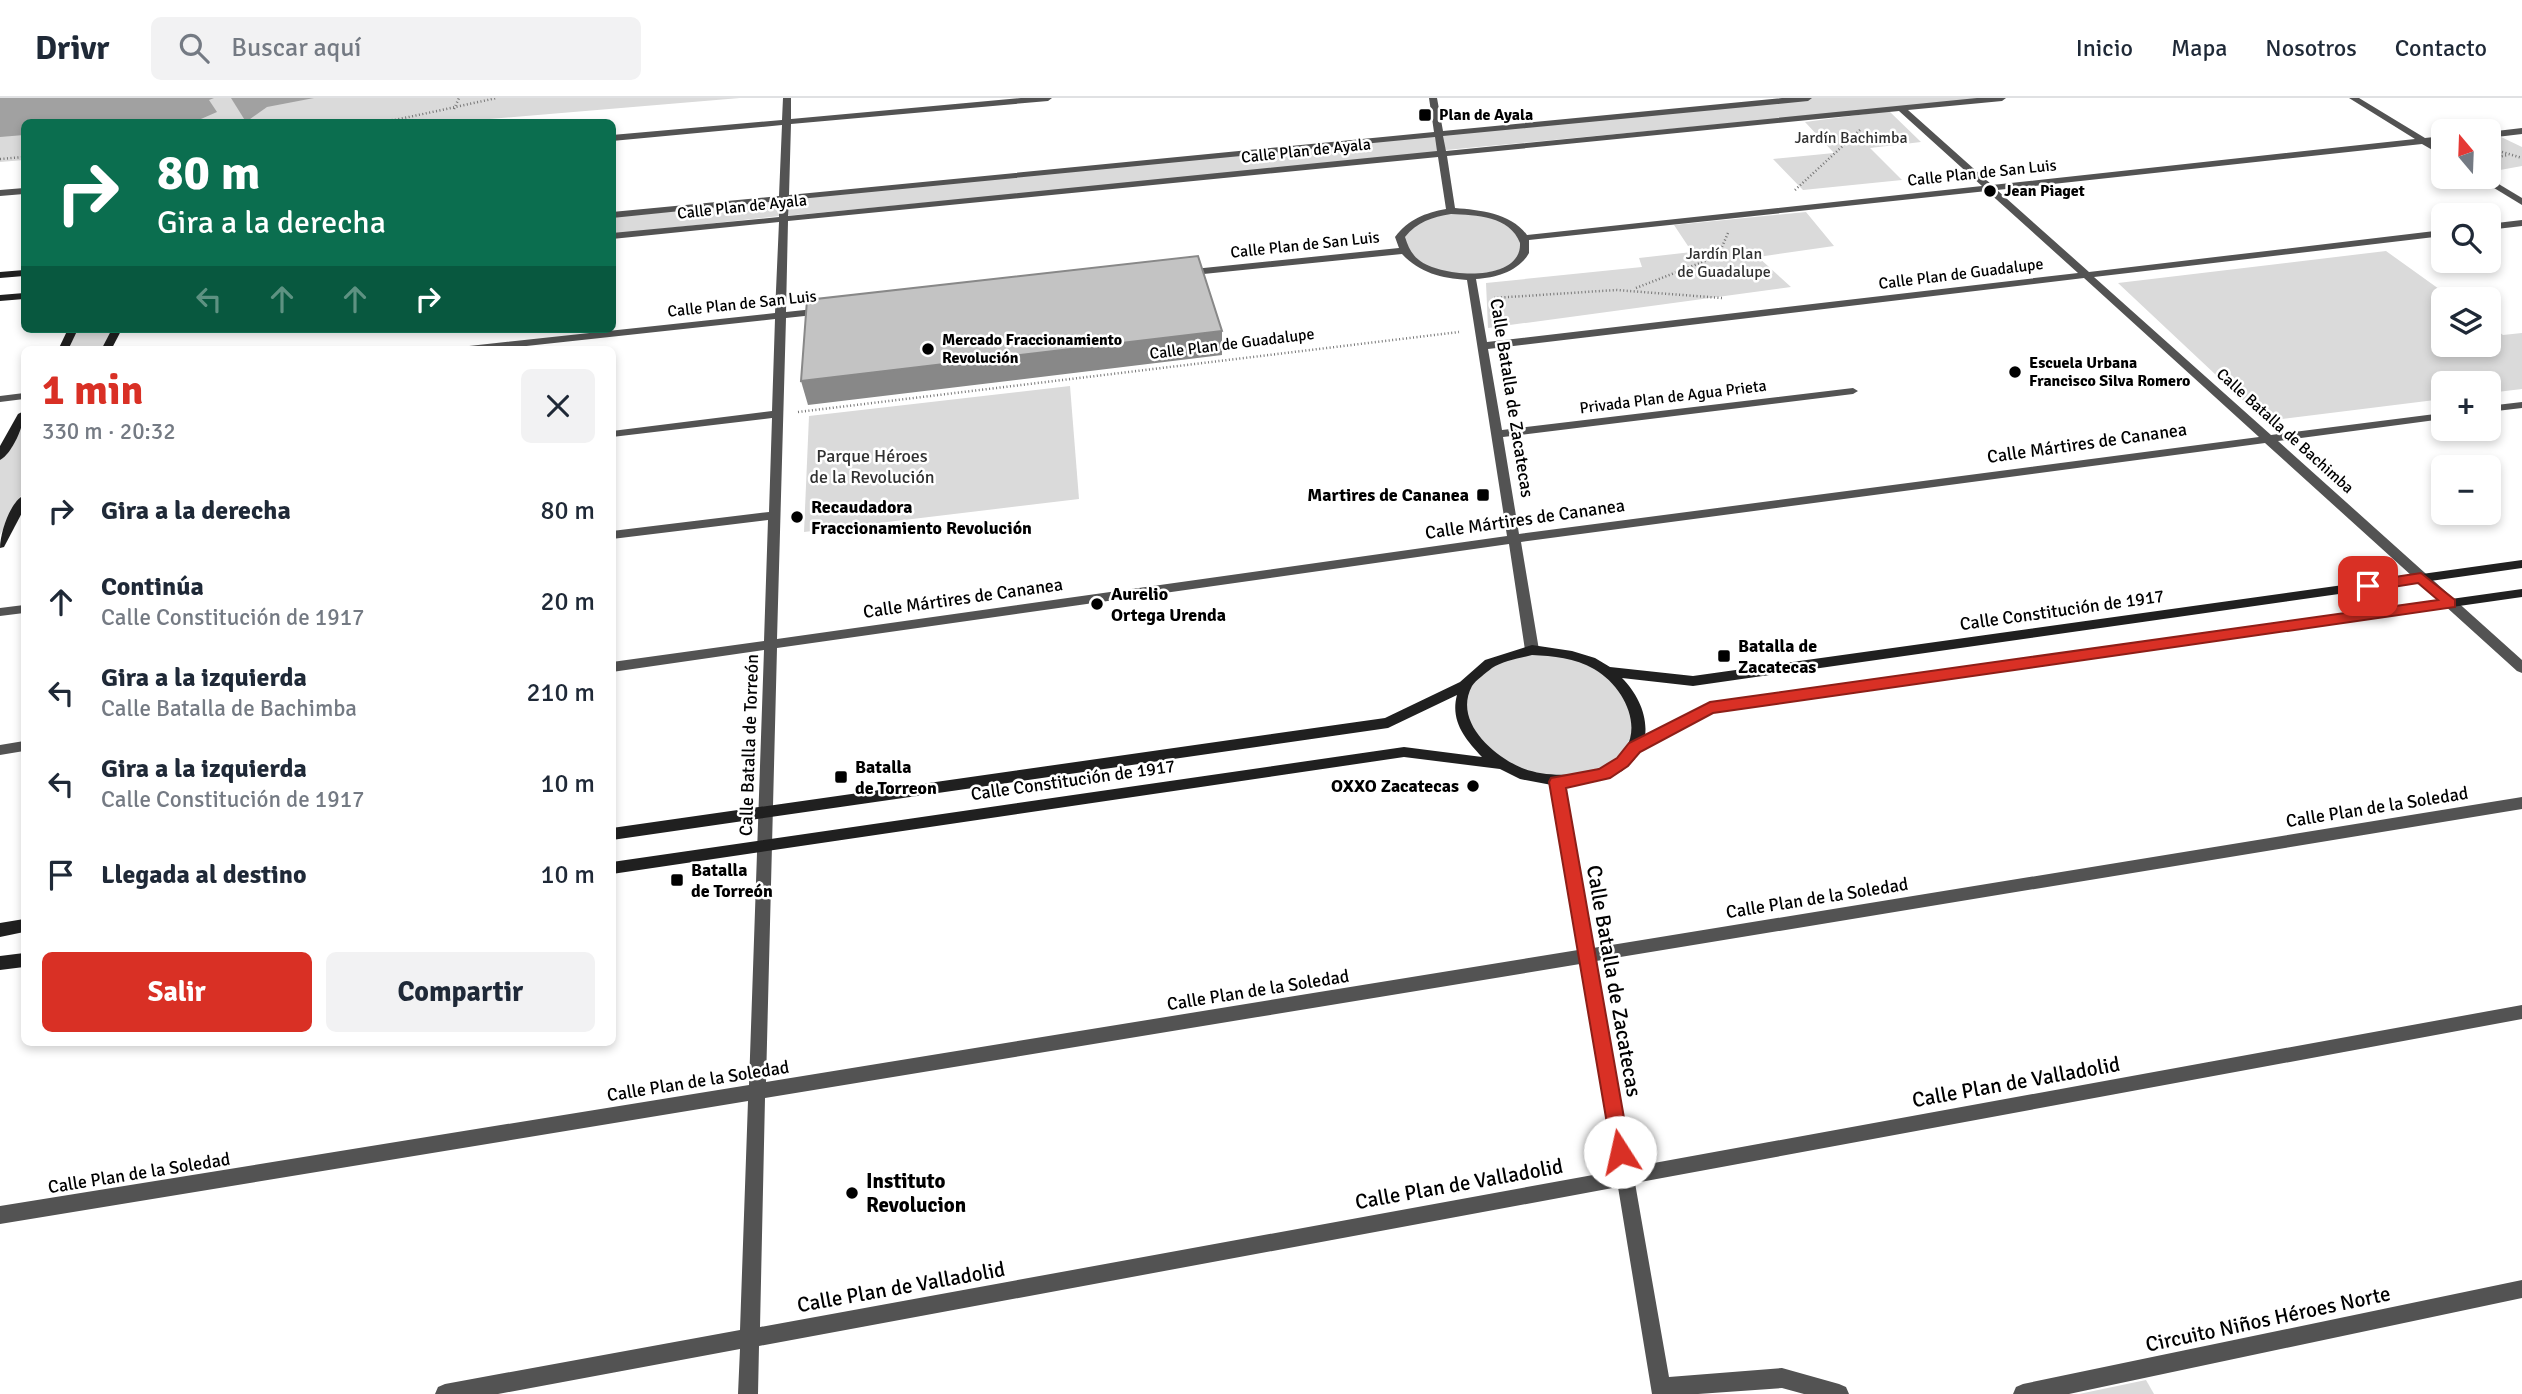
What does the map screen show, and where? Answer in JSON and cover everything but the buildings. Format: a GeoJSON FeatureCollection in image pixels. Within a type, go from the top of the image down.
{"type":"FeatureCollection","features":[{"type":"Feature","properties":{"kind":"street","name":"Calle Batalla de Torreón"},"geometry":{"type":"LineString","coordinates":[[748,1394],[787,98]]}},
{"type":"Feature","properties":{"kind":"street"},"geometry":{"type":"LineString","coordinates":[[616,138],[1048,98]]}},
{"type":"Feature","properties":{"kind":"street"},"geometry":{"type":"LineString","coordinates":[[1433,98],[1451,211]]}},
{"type":"Feature","properties":{"kind":"street","name":"Calle Plan de Ayala"},"geometry":{"type":"LineString","coordinates":[[616,215],[1808,98]]}},
{"type":"Feature","properties":{"kind":"street","name":"Calle Plan de Ayala"},"geometry":{"type":"LineString","coordinates":[[616,236],[2002,98]]}},
{"type":"Feature","properties":{"kind":"street"},"geometry":{"type":"LineString","coordinates":[[2353,98],[2431,145]]}},
{"type":"Feature","properties":{"kind":"street","name":"Calle Batalla de Bachimba"},"geometry":{"type":"LineString","coordinates":[[1901,108],[2522,668]]}},
{"type":"Feature","properties":{"kind":"street"},"geometry":{"type":"LineString","coordinates":[[2501,133],[2522,131]]}},
{"type":"Feature","properties":{"kind":"street","name":"Calle Plan de San Luis"},"geometry":{"type":"LineString","coordinates":[[1524,238],[2431,140]]}},
{"type":"Feature","properties":{"kind":"street"},"geometry":{"type":"LineString","coordinates":[[2501,189],[2522,202]]}},
{"type":"Feature","properties":{"kind":"street"},"geometry":{"type":"LineString","coordinates":[[0,193],[21,191]]}},
{"type":"Feature","properties":{"kind":"street"},"geometry":{"type":"LineString","coordinates":[[1451,211],[1496,218],[1513,226],[1524,238],[1526,247],[1516,264],[1489,275],[1471,276],[1429,270],[1402,251],[1400,237],[1409,224],[1427,215],[1451,211]]}},
{"type":"Feature","properties":{"kind":"street"},"geometry":{"type":"LineString","coordinates":[[2501,225],[2522,223]]}},
{"type":"Feature","properties":{"kind":"street","name":"Calle Plan de Guadalupe"},"geometry":{"type":"LineString","coordinates":[[1483,346],[2431,234]]}},
{"type":"Feature","properties":{"kind":"street","name":"Calle Plan de San Luis"},"geometry":{"type":"LineString","coordinates":[[1168,275],[1402,251]]}},
{"type":"Feature","properties":{"kind":"street"},"geometry":{"type":"LineString","coordinates":[[0,275],[21,273]]}},
{"type":"Feature","properties":{"kind":"street","name":"Calle Batalla de Zacatecas"},"geometry":{"type":"LineString","coordinates":[[1471,276],[1532,650]]}},
{"type":"Feature","properties":{"kind":"street"},"geometry":{"type":"LineString","coordinates":[[0,298],[21,296]]}},
{"type":"Feature","properties":{"kind":"street","name":"Calle Plan de San Luis"},"geometry":{"type":"LineString","coordinates":[[498,346],[837,310]]}},
{"type":"Feature","properties":{"kind":"street","name":"Privada Plan de Agua Prieta"},"geometry":{"type":"LineString","coordinates":[[1497,435],[1853,391]]}},
{"type":"Feature","properties":{"kind":"street"},"geometry":{"type":"LineString","coordinates":[[0,399],[21,396]]}},
{"type":"Feature","properties":{"kind":"street"},"geometry":{"type":"LineString","coordinates":[[2501,408],[2522,405]]}},
{"type":"Feature","properties":{"kind":"street"},"geometry":{"type":"LineString","coordinates":[[616,434],[779,414]]}},
{"type":"Feature","properties":{"kind":"street","name":"Calle Mártires de Cananea"},"geometry":{"type":"LineString","coordinates":[[616,666],[1514,539],[2431,417]]}},
{"type":"Feature","properties":{"kind":"street"},"geometry":{"type":"LineString","coordinates":[[0,456],[21,419]]}},
{"type":"Feature","properties":{"kind":"street"},"geometry":{"type":"LineString","coordinates":[[0,544],[21,507]]}},
{"type":"Feature","properties":{"kind":"street"},"geometry":{"type":"LineString","coordinates":[[616,535],[776,515]]}},
{"type":"Feature","properties":{"kind":"street","name":"Calle Constitución de 1917"},"geometry":{"type":"LineString","coordinates":[[1606,671],[1693,681],[2522,564]]}},
{"type":"Feature","properties":{"kind":"street"},"geometry":{"type":"LineString","coordinates":[[1635,747],[1640,727],[1637,706],[1625,687],[1606,671],[1583,659],[1558,652],[1532,650],[1491,661],[1475,672],[1464,686],[1459,706],[1464,727],[1476,747],[1497,765],[1526,777],[1557,782],[1582,780],[1605,774],[1623,762],[1635,747],[1710,708],[2522,593]]}},
{"type":"Feature","properties":{"kind":"street"},"geometry":{"type":"LineString","coordinates":[[0,612],[21,609]]}},
{"type":"Feature","properties":{"kind":"street","name":"Calle Constitución de 1917"},"geometry":{"type":"LineString","coordinates":[[616,833],[1388,723],[1464,686]]}},
{"type":"Feature","properties":{"kind":"street"},"geometry":{"type":"LineString","coordinates":[[0,750],[21,746]]}},
{"type":"Feature","properties":{"kind":"street","name":"Calle Constitución de 1917"},"geometry":{"type":"LineString","coordinates":[[616,867],[1404,752],[1497,765]]}},
{"type":"Feature","properties":{"kind":"street","name":"Calle Batalla de Zacatecas"},"geometry":{"type":"LineString","coordinates":[[1557,782],[1661,1390]]}},
{"type":"Feature","properties":{"kind":"street","name":"Calle Plan de la Soledad"},"geometry":{"type":"LineString","coordinates":[[0,1215],[2522,803]]}},
{"type":"Feature","properties":{"kind":"street"},"geometry":{"type":"LineString","coordinates":[[0,930],[21,926]]}},
{"type":"Feature","properties":{"kind":"street"},"geometry":{"type":"LineString","coordinates":[[0,963],[21,960]]}},
{"type":"Feature","properties":{"kind":"street","name":"Calle Plan de Valladolid"},"geometry":{"type":"LineString","coordinates":[[445,1394],[2522,1012]]}},
{"type":"Feature","properties":{"kind":"street","name":"Circuito Niños Héroes Norte"},"geometry":{"type":"LineString","coordinates":[[2023,1394],[2522,1289]]}},
{"type":"Feature","properties":{"kind":"street"},"geometry":{"type":"LineString","coordinates":[[1661,1390],[1782,1378],[1839,1394]]}},
{"type":"Feature","properties":{"kind":"path"},"geometry":{"type":"LineString","coordinates":[[454,109],[458,98]]}},
{"type":"Feature","properties":{"kind":"path"},"geometry":{"type":"LineString","coordinates":[[400,119],[497,98]]}},
{"type":"Feature","properties":{"kind":"path"},"geometry":{"type":"LineString","coordinates":[[1775,211],[1811,172],[1851,142],[1874,111]]}},
{"type":"Feature","properties":{"kind":"path"},"geometry":{"type":"LineString","coordinates":[[2501,157],[2509,155]]}},
{"type":"Feature","properties":{"kind":"path"},"geometry":{"type":"LineString","coordinates":[[0,159],[21,156]]}},
{"type":"Feature","properties":{"kind":"path"},"geometry":{"type":"LineString","coordinates":[[1632,290],[1718,256],[1728,239],[1730,215]]}},
{"type":"Feature","properties":{"kind":"path"},"geometry":{"type":"LineString","coordinates":[[1475,300],[1632,290],[1730,300]]}},
{"type":"Feature","properties":{"kind":"path","name":"Calle Plan de Guadalupe"},"geometry":{"type":"LineString","coordinates":[[779,414],[1480,330]]}},
{"type":"Feature","properties":{"kind":"green space"},"geometry":{"type":"Polygon","coordinates":[[[0,98],[740,98],[490,119],[21,119],[21,160],[0,162],[0,98]]]}},
{"type":"Feature","properties":{"kind":"green space"},"geometry":{"type":"Polygon","coordinates":[[[1807,98],[1996,98],[1446,150],[1439,134],[1807,98]]]}},
{"type":"Feature","properties":{"kind":"green space","name":"Jardín Bachimba"},"geometry":{"type":"Polygon","coordinates":[[[1889,111],[1921,142],[1870,148],[1902,180],[1803,190],[1773,159],[1834,153],[1805,122],[1889,111]]]}},
{"type":"Feature","properties":{"kind":"green space"},"geometry":{"type":"Polygon","coordinates":[[[1434,135],[1442,154],[784,216],[785,198],[1434,135]]]}},
{"type":"Feature","properties":{"kind":"green space"},"geometry":{"type":"Polygon","coordinates":[[[2501,137],[2522,147],[2522,166],[2501,170],[2501,137]]]}},
{"type":"Feature","properties":{"kind":"green space"},"geometry":{"type":"Polygon","coordinates":[[[781,201],[780,216],[616,234],[616,217],[781,201]]]}},
{"type":"Feature","properties":{"kind":"green space"},"geometry":{"type":"Polygon","coordinates":[[[1451,211],[1496,218],[1524,238],[1516,264],[1488,272],[1464,274],[1413,261],[1400,237],[1409,224],[1451,211]]]}},
{"type":"Feature","properties":{"kind":"green space","name":"Jardín Plan de Guadalupe"},"geometry":{"type":"Polygon","coordinates":[[[1806,212],[1834,246],[1758,257],[1791,287],[1488,328],[1486,283],[1642,267],[1639,258],[1692,252],[1674,225],[1806,212]]]}},
{"type":"Feature","properties":{"kind":"green space"},"geometry":{"type":"Polygon","coordinates":[[[2386,251],[2436,287],[2431,287],[2431,357],[2501,357],[2501,334],[2522,333],[2522,389],[2501,392],[2501,371],[2431,371],[2431,400],[2265,421],[2118,283],[2386,251]]]}},
{"type":"Feature","properties":{"kind":"green space"},"geometry":{"type":"Polygon","coordinates":[[[71,333],[112,333],[106,346],[65,346],[71,333]]]}},
{"type":"Feature","properties":{"kind":"green space","name":"Parque Héroes de la Revolución"},"geometry":{"type":"Polygon","coordinates":[[[1070,386],[1079,499],[804,532],[809,416],[1070,386]]]}},
{"type":"Feature","properties":{"kind":"green space"},"geometry":{"type":"Polygon","coordinates":[[[21,419],[21,496],[0,535],[0,456],[21,419]]]}},
{"type":"Feature","properties":{"kind":"green space"},"geometry":{"type":"Polygon","coordinates":[[[1532,650],[1583,659],[1625,687],[1639,717],[1635,747],[1605,774],[1572,781],[1497,765],[1464,728],[1462,695],[1475,672],[1532,650]]]}},
{"type":"Feature","properties":{"kind":"green space"},"geometry":{"type":"Polygon","coordinates":[[[2146,1380],[2154,1394],[2079,1394],[2146,1380]]]}},
{"type":"Feature","properties":{"kind":"shaded area"},"geometry":{"type":"Polygon","coordinates":[[[0,98],[214,98],[209,100],[217,112],[201,119],[21,119],[21,135],[0,137],[0,98]]]}},
{"type":"Feature","properties":{"kind":"shaded area"},"geometry":{"type":"Polygon","coordinates":[[[231,98],[314,98],[267,107],[250,119],[244,119],[231,98]]]}},
{"type":"Feature","properties":{"kind":"place","name":"Plan de Ayala"},"geometry":{"type":"Point","coordinates":[1425,115]}},
{"type":"Feature","properties":{"kind":"place","name":"Jean Piaget"},"geometry":{"type":"Point","coordinates":[1990,191]}},
{"type":"Feature","properties":{"kind":"place","name":"Mercado Fraccionamiento Revolución"},"geometry":{"type":"Point","coordinates":[928,349]}},
{"type":"Feature","properties":{"kind":"place","name":"Escuela Urbana Francisco Silva Romero"},"geometry":{"type":"Point","coordinates":[2015,372]}},
{"type":"Feature","properties":{"kind":"place","name":"Martires de Cananea"},"geometry":{"type":"Point","coordinates":[1483,495]}},
{"type":"Feature","properties":{"kind":"place","name":"Recaudadora Fraccionamiento Revolución"},"geometry":{"type":"Point","coordinates":[797,517]}},
{"type":"Feature","properties":{"kind":"place","name":"Aurelio Ortega Urenda"},"geometry":{"type":"Point","coordinates":[1097,604]}},
{"type":"Feature","properties":{"kind":"place","name":"Batalla de Zacatecas"},"geometry":{"type":"Point","coordinates":[1724,656]}},
{"type":"Feature","properties":{"kind":"place","name":"Batalla de Torreon"},"geometry":{"type":"Point","coordinates":[841,777]}},
{"type":"Feature","properties":{"kind":"place","name":"OXXO Zacatecas"},"geometry":{"type":"Point","coordinates":[1473,786]}},
{"type":"Feature","properties":{"kind":"place","name":"Batalla de Torreón"},"geometry":{"type":"Point","coordinates":[677,880]}},
{"type":"Feature","properties":{"kind":"place","name":"Instituto Revolucion"},"geometry":{"type":"Point","coordinates":[852,1193]}},
{"type":"Feature","properties":{"kind":"route"},"geometry":{"type":"LineString","coordinates":[[1620,1152],[1557,782],[1582,780],[1605,774],[1623,762],[1635,747],[1710,708],[2450,604],[2421,578],[2368,586]]}}]}
